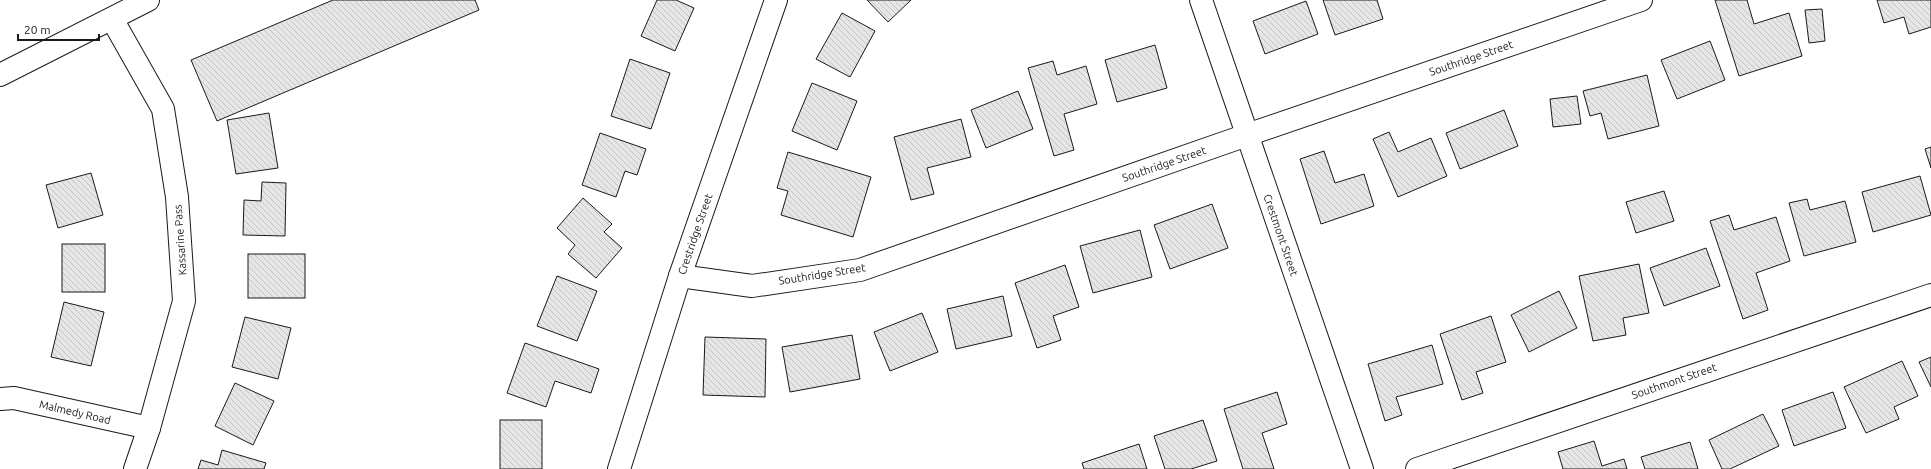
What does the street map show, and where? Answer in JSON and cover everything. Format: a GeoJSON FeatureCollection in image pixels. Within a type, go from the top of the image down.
{"type":"FeatureCollection","features":[{"type":"Feature","properties":{"kind":"street"},"geometry":{"type":"LineString","coordinates":[[0,75],[148,0]]}},
{"type":"Feature","properties":{"kind":"street","name":"Crestridge Street"},"geometry":{"type":"LineString","coordinates":[[619,469],[680,276],[776,0]]}},
{"type":"Feature","properties":{"kind":"street","name":"Crestmont Street"},"geometry":{"type":"LineString","coordinates":[[1201,0],[1246,135],[1362,469]]}},
{"type":"Feature","properties":{"kind":"street","name":"Southridge Street"},"geometry":{"type":"LineString","coordinates":[[680,276],[752,286],[860,270],[1246,135],[1641,0]]}},
{"type":"Feature","properties":{"kind":"street","name":"Kassarine Pass"},"geometry":{"type":"LineString","coordinates":[[112,19],[163,109],[177,197],[184,301],[149,428],[135,469]]}},
{"type":"Feature","properties":{"kind":"street","name":"Southmont Street"},"geometry":{"type":"LineString","coordinates":[[1417,469],[1931,295]]}},
{"type":"Feature","properties":{"kind":"street","name":"Malmedy Road"},"geometry":{"type":"LineString","coordinates":[[0,399],[14,398],[149,428]]}},
{"type":"Feature","properties":{"kind":"building"},"geometry":{"type":"Polygon","coordinates":[[[333,0],[475,0],[479,10],[217,121],[191,60],[333,0]]]}},
{"type":"Feature","properties":{"kind":"building"},"geometry":{"type":"Polygon","coordinates":[[[657,0],[676,0],[694,8],[675,51],[641,36],[657,0]]]}},
{"type":"Feature","properties":{"kind":"building"},"geometry":{"type":"Polygon","coordinates":[[[867,0],[911,0],[888,22],[867,0]]]}},
{"type":"Feature","properties":{"kind":"building"},"geometry":{"type":"Polygon","coordinates":[[[1323,0],[1377,0],[1383,19],[1335,35],[1323,0]]]}},
{"type":"Feature","properties":{"kind":"building"},"geometry":{"type":"Polygon","coordinates":[[[1715,0],[1747,0],[1754,24],[1789,13],[1802,56],[1739,76],[1715,0]]]}},
{"type":"Feature","properties":{"kind":"building"},"geometry":{"type":"Polygon","coordinates":[[[1877,0],[1931,0],[1931,27],[1909,34],[1904,17],[1884,23],[1877,0]]]}},
{"type":"Feature","properties":{"kind":"building"},"geometry":{"type":"Polygon","coordinates":[[[1306,1],[1318,34],[1265,54],[1253,21],[1306,1]]]}},
{"type":"Feature","properties":{"kind":"building"},"geometry":{"type":"Polygon","coordinates":[[[1822,9],[1825,41],[1809,43],[1805,10],[1822,9]]]}},
{"type":"Feature","properties":{"kind":"building"},"geometry":{"type":"Polygon","coordinates":[[[842,13],[875,31],[850,77],[816,59],[842,13]]]}},
{"type":"Feature","properties":{"kind":"building"},"geometry":{"type":"Polygon","coordinates":[[[1710,41],[1725,80],[1677,99],[1661,60],[1710,41]]]}},
{"type":"Feature","properties":{"kind":"building"},"geometry":{"type":"Polygon","coordinates":[[[1155,45],[1167,88],[1117,102],[1105,60],[1155,45]]]}},
{"type":"Feature","properties":{"kind":"building"},"geometry":{"type":"Polygon","coordinates":[[[630,59],[670,73],[651,129],[611,116],[630,59]]]}},
{"type":"Feature","properties":{"kind":"building"},"geometry":{"type":"Polygon","coordinates":[[[1053,61],[1057,75],[1086,66],[1097,104],[1064,114],[1074,150],[1054,156],[1028,68],[1053,61]]]}},
{"type":"Feature","properties":{"kind":"building"},"geometry":{"type":"Polygon","coordinates":[[[1647,75],[1659,126],[1608,139],[1601,113],[1590,116],[1583,91],[1647,75]]]}},
{"type":"Feature","properties":{"kind":"building"},"geometry":{"type":"Polygon","coordinates":[[[812,83],[857,101],[837,150],[792,131],[812,83]]]}},
{"type":"Feature","properties":{"kind":"building"},"geometry":{"type":"Polygon","coordinates":[[[1018,91],[1033,129],[986,148],[971,110],[1018,91]]]}},
{"type":"Feature","properties":{"kind":"building"},"geometry":{"type":"Polygon","coordinates":[[[1577,96],[1581,124],[1553,127],[1550,99],[1577,96]]]}},
{"type":"Feature","properties":{"kind":"building"},"geometry":{"type":"Polygon","coordinates":[[[1504,110],[1518,146],[1460,169],[1446,133],[1504,110]]]}},
{"type":"Feature","properties":{"kind":"building"},"geometry":{"type":"Polygon","coordinates":[[[269,113],[278,168],[236,174],[227,120],[269,113]]]}},
{"type":"Feature","properties":{"kind":"building"},"geometry":{"type":"Polygon","coordinates":[[[961,119],[971,157],[927,168],[934,194],[911,200],[894,137],[961,119]]]}},
{"type":"Feature","properties":{"kind":"building"},"geometry":{"type":"Polygon","coordinates":[[[1389,132],[1398,152],[1431,138],[1447,176],[1398,197],[1373,139],[1389,132]]]}},
{"type":"Feature","properties":{"kind":"building"},"geometry":{"type":"Polygon","coordinates":[[[600,133],[646,149],[637,175],[625,171],[616,197],[582,185],[600,133]]]}},
{"type":"Feature","properties":{"kind":"building"},"geometry":{"type":"Polygon","coordinates":[[[1931,147],[1931,168],[1925,149],[1931,147]]]}},
{"type":"Feature","properties":{"kind":"building"},"geometry":{"type":"Polygon","coordinates":[[[1324,151],[1335,183],[1364,174],[1374,206],[1321,224],[1300,159],[1324,151]]]}},
{"type":"Feature","properties":{"kind":"building"},"geometry":{"type":"Polygon","coordinates":[[[788,152],[871,177],[853,237],[781,215],[788,191],[777,188],[788,152]]]}},
{"type":"Feature","properties":{"kind":"building"},"geometry":{"type":"Polygon","coordinates":[[[91,173],[103,215],[58,228],[46,185],[91,173]]]}},
{"type":"Feature","properties":{"kind":"building"},"geometry":{"type":"Polygon","coordinates":[[[1920,176],[1931,215],[1873,232],[1862,192],[1920,176]]]}},
{"type":"Feature","properties":{"kind":"building"},"geometry":{"type":"Polygon","coordinates":[[[262,182],[286,183],[285,236],[243,235],[244,200],[261,201],[262,182]]]}},
{"type":"Feature","properties":{"kind":"building"},"geometry":{"type":"Polygon","coordinates":[[[1664,191],[1674,221],[1636,233],[1626,202],[1664,191]]]}},
{"type":"Feature","properties":{"kind":"building"},"geometry":{"type":"Polygon","coordinates":[[[583,198],[612,224],[604,232],[622,248],[596,278],[568,254],[575,245],[557,228],[583,198]]]}},
{"type":"Feature","properties":{"kind":"building"},"geometry":{"type":"Polygon","coordinates":[[[1807,199],[1810,210],[1845,201],[1856,242],[1804,256],[1789,203],[1807,199]]]}},
{"type":"Feature","properties":{"kind":"building"},"geometry":{"type":"Polygon","coordinates":[[[1212,204],[1228,248],[1170,269],[1154,225],[1212,204]]]}},
{"type":"Feature","properties":{"kind":"building"},"geometry":{"type":"Polygon","coordinates":[[[1729,215],[1734,230],[1776,217],[1790,261],[1756,273],[1768,310],[1743,319],[1710,221],[1729,215]]]}},
{"type":"Feature","properties":{"kind":"building"},"geometry":{"type":"Polygon","coordinates":[[[1140,230],[1152,277],[1093,293],[1080,246],[1140,230]]]}},
{"type":"Feature","properties":{"kind":"building"},"geometry":{"type":"Polygon","coordinates":[[[62,244],[105,244],[105,292],[62,292],[62,244]]]}},
{"type":"Feature","properties":{"kind":"building"},"geometry":{"type":"Polygon","coordinates":[[[1706,248],[1720,286],[1664,306],[1650,268],[1706,248]]]}},
{"type":"Feature","properties":{"kind":"building"},"geometry":{"type":"Polygon","coordinates":[[[248,254],[305,254],[305,298],[248,298],[248,254]]]}},
{"type":"Feature","properties":{"kind":"building"},"geometry":{"type":"Polygon","coordinates":[[[1639,264],[1649,313],[1623,318],[1626,335],[1593,341],[1579,276],[1639,264]]]}},
{"type":"Feature","properties":{"kind":"building"},"geometry":{"type":"Polygon","coordinates":[[[1065,265],[1079,307],[1053,316],[1061,340],[1037,348],[1015,283],[1065,265]]]}},
{"type":"Feature","properties":{"kind":"building"},"geometry":{"type":"Polygon","coordinates":[[[557,276],[597,291],[577,341],[537,326],[557,276]]]}},
{"type":"Feature","properties":{"kind":"building"},"geometry":{"type":"Polygon","coordinates":[[[1559,291],[1577,328],[1529,352],[1511,315],[1559,291]]]}},
{"type":"Feature","properties":{"kind":"building"},"geometry":{"type":"Polygon","coordinates":[[[1003,296],[1012,336],[956,349],[947,309],[1003,296]]]}},
{"type":"Feature","properties":{"kind":"building"},"geometry":{"type":"Polygon","coordinates":[[[64,302],[104,312],[91,366],[51,357],[64,302]]]}},
{"type":"Feature","properties":{"kind":"building"},"geometry":{"type":"Polygon","coordinates":[[[922,313],[938,352],[890,371],[874,332],[922,313]]]}},
{"type":"Feature","properties":{"kind":"building"},"geometry":{"type":"Polygon","coordinates":[[[1491,316],[1506,362],[1476,372],[1483,393],[1462,400],[1440,334],[1491,316]]]}},
{"type":"Feature","properties":{"kind":"building"},"geometry":{"type":"Polygon","coordinates":[[[245,317],[291,328],[278,379],[232,367],[245,317]]]}},
{"type":"Feature","properties":{"kind":"building"},"geometry":{"type":"Polygon","coordinates":[[[852,335],[860,379],[790,392],[782,347],[852,335]]]}},
{"type":"Feature","properties":{"kind":"building"},"geometry":{"type":"Polygon","coordinates":[[[705,337],[766,339],[765,397],[703,395],[705,337]]]}},
{"type":"Feature","properties":{"kind":"building"},"geometry":{"type":"Polygon","coordinates":[[[525,343],[599,369],[591,393],[555,381],[546,407],[507,393],[525,343]]]}},
{"type":"Feature","properties":{"kind":"building"},"geometry":{"type":"Polygon","coordinates":[[[1432,345],[1443,384],[1396,397],[1402,415],[1385,421],[1368,364],[1432,345]]]}},
{"type":"Feature","properties":{"kind":"building"},"geometry":{"type":"Polygon","coordinates":[[[1931,357],[1931,387],[1919,362],[1931,357]]]}},
{"type":"Feature","properties":{"kind":"building"},"geometry":{"type":"Polygon","coordinates":[[[1902,361],[1918,396],[1894,407],[1899,419],[1866,433],[1844,387],[1902,361]]]}},
{"type":"Feature","properties":{"kind":"building"},"geometry":{"type":"Polygon","coordinates":[[[235,383],[274,401],[253,445],[215,426],[235,383]]]}},
{"type":"Feature","properties":{"kind":"building"},"geometry":{"type":"Polygon","coordinates":[[[1277,392],[1287,424],[1262,433],[1274,469],[1243,469],[1224,409],[1277,392]]]}},
{"type":"Feature","properties":{"kind":"building"},"geometry":{"type":"Polygon","coordinates":[[[1833,392],[1846,428],[1794,446],[1782,410],[1833,392]]]}},
{"type":"Feature","properties":{"kind":"building"},"geometry":{"type":"Polygon","coordinates":[[[1763,414],[1779,446],[1730,469],[1722,469],[1709,440],[1763,414]]]}},
{"type":"Feature","properties":{"kind":"building"},"geometry":{"type":"Polygon","coordinates":[[[500,420],[542,420],[542,469],[500,469],[500,420]]]}},
{"type":"Feature","properties":{"kind":"building"},"geometry":{"type":"Polygon","coordinates":[[[1203,420],[1217,461],[1191,469],[1165,469],[1154,436],[1203,420]]]}},
{"type":"Feature","properties":{"kind":"building"},"geometry":{"type":"Polygon","coordinates":[[[1594,441],[1602,466],[1624,459],[1627,469],[1563,469],[1558,452],[1594,441]]]}},
{"type":"Feature","properties":{"kind":"building"},"geometry":{"type":"Polygon","coordinates":[[[1690,442],[1698,469],[1645,469],[1641,457],[1690,442]]]}},
{"type":"Feature","properties":{"kind":"building"},"geometry":{"type":"Polygon","coordinates":[[[1139,444],[1147,469],[1084,469],[1082,463],[1139,444]]]}},
{"type":"Feature","properties":{"kind":"building"},"geometry":{"type":"Polygon","coordinates":[[[222,450],[266,463],[264,469],[198,469],[201,460],[218,465],[222,450]]]}}]}
